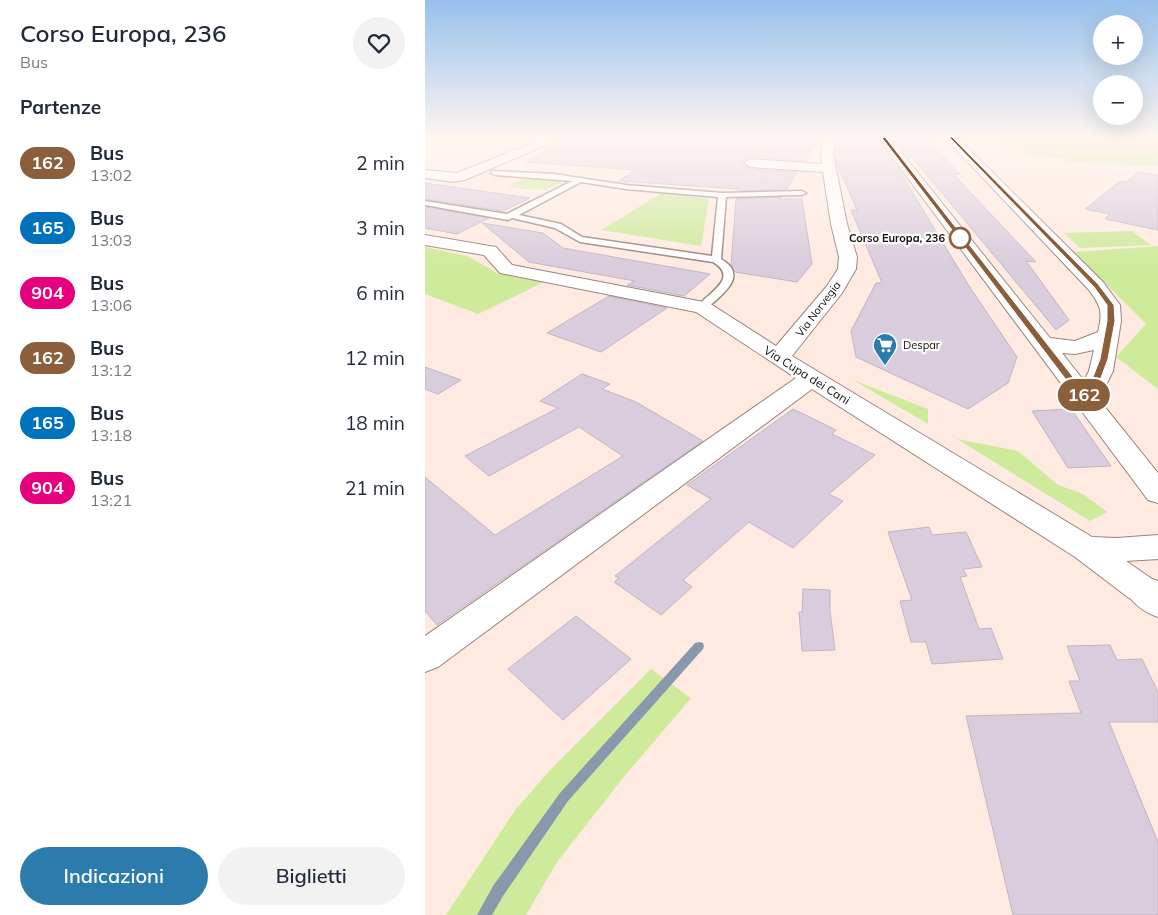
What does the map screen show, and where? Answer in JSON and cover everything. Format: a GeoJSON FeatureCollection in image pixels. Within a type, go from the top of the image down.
{"type":"FeatureCollection","features":[{"type":"Feature","properties":{"kind":"street","name":"Via Norvegia"},"geometry":{"type":"LineString","coordinates":[[778,357],[798,336],[835,289],[847,269],[848,258],[839,224],[831,181]]}},
{"type":"Feature","properties":{"kind":"street"},"geometry":{"type":"LineString","coordinates":[[917,181],[1157,493]]}},
{"type":"Feature","properties":{"kind":"street"},"geometry":{"type":"LineString","coordinates":[[993,181],[1096,286],[1110,305],[1111,321],[1101,371],[1095,383],[1083,396]]}},
{"type":"Feature","properties":{"kind":"street","name":"Via Cupa dei Cani"},"geometry":{"type":"LineString","coordinates":[[425,240],[490,251],[507,269],[702,307],[778,357],[1086,549],[1152,595]]}},
{"type":"Feature","properties":{"kind":"street"},"geometry":{"type":"LineString","coordinates":[[1041,342],[1058,347],[1076,348],[1093,345],[1108,335]]}},
{"type":"Feature","properties":{"kind":"street"},"geometry":{"type":"LineString","coordinates":[[425,656],[812,378]]}},
{"type":"Feature","properties":{"kind":"street"},"geometry":{"type":"LineString","coordinates":[[1086,549],[1117,550],[1158,547]]}},
{"type":"Feature","properties":{"kind":"lane"},"geometry":{"type":"LineString","coordinates":[[425,203],[508,217],[579,181]]}},
{"type":"Feature","properties":{"kind":"lane"},"geometry":{"type":"LineString","coordinates":[[585,181],[626,187],[722,195],[802,193]]}},
{"type":"Feature","properties":{"kind":"lane"},"geometry":{"type":"LineString","coordinates":[[716,260],[722,195]]}},
{"type":"Feature","properties":{"kind":"lane"},"geometry":{"type":"LineString","coordinates":[[513,216],[558,226],[579,239],[716,260],[726,264],[730,271],[729,280],[702,307]]}},
{"type":"Feature","properties":{"kind":"green space"},"geometry":{"type":"Polygon","coordinates":[[[519,181],[559,181],[561,183],[542,189],[508,187],[519,181]]]}},
{"type":"Feature","properties":{"kind":"green space"},"geometry":{"type":"Polygon","coordinates":[[[662,193],[709,199],[701,246],[601,230],[662,193]]]}},
{"type":"Feature","properties":{"kind":"green space"},"geometry":{"type":"Polygon","coordinates":[[[1132,231],[1151,245],[1080,248],[1064,233],[1132,231]]]}},
{"type":"Feature","properties":{"kind":"green space"},"geometry":{"type":"Polygon","coordinates":[[[1158,246],[1158,389],[1116,357],[1146,324],[1074,252],[1158,246]]]}},
{"type":"Feature","properties":{"kind":"green space"},"geometry":{"type":"Polygon","coordinates":[[[425,247],[467,256],[499,274],[544,282],[478,314],[425,294],[425,247]]]}},
{"type":"Feature","properties":{"kind":"green space"},"geometry":{"type":"Polygon","coordinates":[[[853,380],[928,409],[928,424],[853,380]]]}},
{"type":"Feature","properties":{"kind":"green space"},"geometry":{"type":"Polygon","coordinates":[[[957,439],[1018,451],[1058,485],[1083,494],[1107,512],[1090,521],[957,439]]]}},
{"type":"Feature","properties":{"kind":"green space"},"geometry":{"type":"Polygon","coordinates":[[[651,669],[691,698],[623,778],[557,862],[526,915],[446,915],[516,809],[551,769],[651,669]]]}},
{"type":"Feature","properties":{"kind":"building"},"geometry":{"type":"Polygon","coordinates":[[[619,181],[792,181],[786,190],[738,191],[738,189],[619,181]]]}},
{"type":"Feature","properties":{"kind":"building"},"geometry":{"type":"Polygon","coordinates":[[[844,181],[905,181],[969,286],[1017,357],[1008,383],[968,409],[856,357],[851,331],[876,283],[882,283],[851,210],[857,210],[844,181]]]}},
{"type":"Feature","properties":{"kind":"building"},"geometry":{"type":"Polygon","coordinates":[[[932,181],[959,181],[1036,262],[1026,261],[1069,320],[1056,330],[932,181]]]}},
{"type":"Feature","properties":{"kind":"building"},"geometry":{"type":"Polygon","coordinates":[[[1120,181],[1158,181],[1158,230],[1105,219],[1110,214],[1085,209],[1120,181]]]}},
{"type":"Feature","properties":{"kind":"building"},"geometry":{"type":"Polygon","coordinates":[[[425,183],[530,198],[503,211],[425,199],[425,183]]]}},
{"type":"Feature","properties":{"kind":"building"},"geometry":{"type":"Polygon","coordinates":[[[781,197],[779,199],[802,199],[812,264],[797,282],[735,272],[731,265],[736,199],[781,197]]]}},
{"type":"Feature","properties":{"kind":"building"},"geometry":{"type":"Polygon","coordinates":[[[425,207],[489,218],[457,234],[425,228],[425,207]]]}},
{"type":"Feature","properties":{"kind":"building"},"geometry":{"type":"Polygon","coordinates":[[[482,223],[543,233],[563,248],[710,274],[684,296],[627,285],[635,281],[529,262],[482,223]]]}},
{"type":"Feature","properties":{"kind":"building"},"geometry":{"type":"Polygon","coordinates":[[[609,296],[667,308],[601,352],[547,333],[609,296]]]}},
{"type":"Feature","properties":{"kind":"building"},"geometry":{"type":"Polygon","coordinates":[[[425,367],[461,380],[438,394],[425,389],[425,367]]]}},
{"type":"Feature","properties":{"kind":"building"},"geometry":{"type":"Polygon","coordinates":[[[582,374],[610,384],[602,389],[636,402],[703,441],[437,625],[425,611],[425,477],[495,535],[623,456],[579,427],[489,476],[465,456],[558,408],[540,401],[582,374]]]}},
{"type":"Feature","properties":{"kind":"building"},"geometry":{"type":"Polygon","coordinates":[[[793,409],[836,430],[832,434],[875,455],[829,494],[843,501],[793,548],[749,522],[683,580],[692,587],[661,615],[614,582],[619,578],[615,576],[711,499],[687,485],[793,409]]]}},
{"type":"Feature","properties":{"kind":"building"},"geometry":{"type":"Polygon","coordinates":[[[1071,409],[1111,466],[1068,468],[1032,411],[1071,409]]]}},
{"type":"Feature","properties":{"kind":"building"},"geometry":{"type":"Polygon","coordinates":[[[929,527],[932,535],[966,532],[982,567],[963,569],[967,576],[960,577],[979,629],[991,628],[1003,659],[932,664],[926,642],[911,642],[900,601],[912,600],[888,532],[929,527]]]}},
{"type":"Feature","properties":{"kind":"building"},"geometry":{"type":"Polygon","coordinates":[[[803,589],[830,590],[830,611],[835,650],[802,651],[799,612],[802,612],[803,589]]]}},
{"type":"Feature","properties":{"kind":"building"},"geometry":{"type":"Polygon","coordinates":[[[576,616],[631,659],[563,720],[508,669],[576,616]]]}},
{"type":"Feature","properties":{"kind":"building"},"geometry":{"type":"Polygon","coordinates":[[[1110,645],[1117,660],[1142,659],[1158,692],[1158,722],[1109,722],[1158,842],[1158,915],[1013,915],[966,716],[1081,713],[1069,681],[1080,681],[1067,646],[1110,645]]]}},
{"type":"Feature","properties":{"kind":"waterway"},"geometry":{"type":"LineString","coordinates":[[484,915],[498,891],[564,797],[699,646]]}},
{"type":"Feature","properties":{"kind":"bus line","name":"162"},"geometry":{"type":"LineString","coordinates":[[917,181],[1083,396],[1095,383],[1101,371],[1111,321],[1110,305],[1096,286],[994,181]]}},
{"type":"Feature","properties":{"kind":"place","name":"Corso Europa, 236"},"geometry":{"type":"Point","coordinates":[960,238]}},
{"type":"Feature","properties":{"kind":"place","name":"Despar"},"geometry":{"type":"Point","coordinates":[885,366]}}]}
